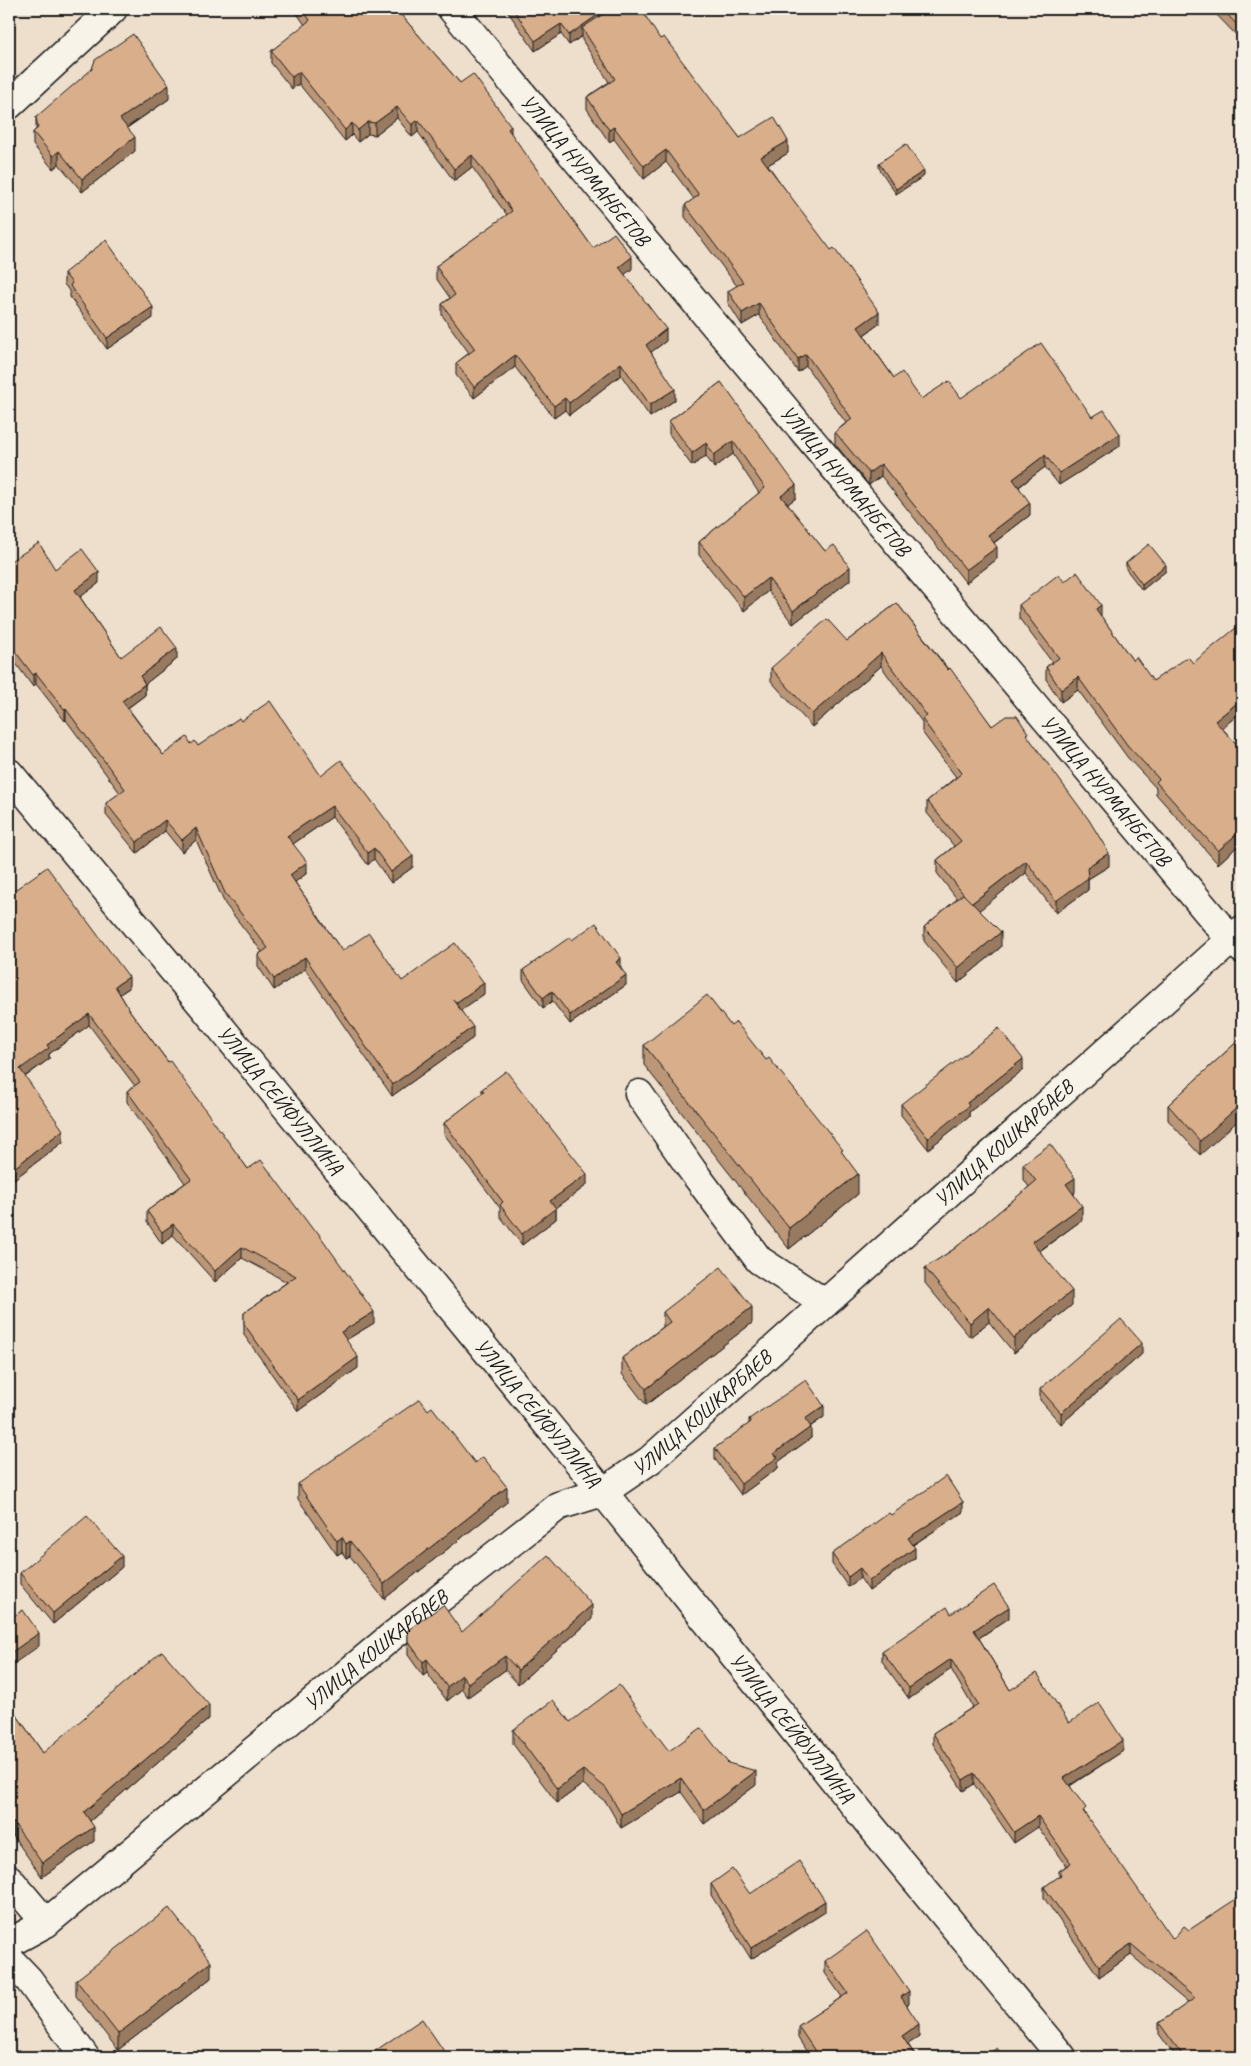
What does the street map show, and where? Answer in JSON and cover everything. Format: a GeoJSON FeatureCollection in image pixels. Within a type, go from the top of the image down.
{"type":"FeatureCollection","features":[{"type":"Feature","properties":{"kind":"street"},"geometry":{"type":"LineString","coordinates":[[9,106],[114,9]]}},
{"type":"Feature","properties":{"kind":"street","name":"УЛИЦА НУРМАНБЕТОВ"},"geometry":{"type":"LineString","coordinates":[[452,9],[746,364],[1010,675],[1239,940]]}},
{"type":"Feature","properties":{"kind":"street","name":"УЛИЦА СЕЙФУЛЛИНА"},"geometry":{"type":"LineString","coordinates":[[9,773],[603,1492],[871,1826],[1062,2057]]}},
{"type":"Feature","properties":{"kind":"street","name":"УЛИЦА КОШКАРБАЕВ"},"geometry":{"type":"LineString","coordinates":[[9,1943],[46,1922],[392,1636],[558,1506],[603,1492],[650,1460],[825,1303],[1239,940]]}},
{"type":"Feature","properties":{"kind":"street"},"geometry":{"type":"LineString","coordinates":[[639,1094],[692,1170],[759,1260],[825,1303]]}},
{"type":"Feature","properties":{"kind":"street"},"geometry":{"type":"LineString","coordinates":[[9,1879],[46,1922]]}},
{"type":"Feature","properties":{"kind":"street"},"geometry":{"type":"LineString","coordinates":[[9,1960],[29,1980],[85,2057]]}},
{"type":"Feature","properties":{"kind":"building"},"geometry":{"type":"Polygon","coordinates":[[[302,9],[396,9],[460,83],[473,74],[511,126],[508,129],[593,248],[614,233],[632,257],[619,267],[666,329],[646,345],[675,389],[650,405],[621,363],[569,403],[565,398],[554,406],[515,355],[474,387],[456,363],[475,349],[442,304],[455,295],[436,266],[512,211],[472,155],[454,169],[418,120],[412,125],[397,107],[375,123],[368,122],[358,130],[352,123],[345,130],[299,72],[292,77],[271,51],[310,20],[302,9]]]}},
{"type":"Feature","properties":{"kind":"building"},"geometry":{"type":"Polygon","coordinates":[[[513,9],[595,9],[599,14],[569,35],[561,24],[535,41],[513,9]]]}},
{"type":"Feature","properties":{"kind":"building"},"geometry":{"type":"Polygon","coordinates":[[[611,9],[641,9],[660,39],[664,37],[740,138],[774,117],[788,141],[761,157],[831,250],[834,248],[879,312],[858,327],[894,378],[902,372],[921,399],[949,381],[961,398],[1041,343],[1092,417],[1104,410],[1120,434],[1059,473],[1045,455],[1013,479],[1030,503],[988,535],[997,547],[966,570],[881,464],[869,473],[835,432],[852,419],[806,354],[798,359],[759,303],[742,313],[728,291],[743,282],[685,205],[699,195],[666,150],[644,166],[614,127],[609,130],[587,97],[615,79],[582,28],[611,9]]]}},
{"type":"Feature","properties":{"kind":"building"},"geometry":{"type":"Polygon","coordinates":[[[1222,9],[1242,9],[1242,30],[1222,9]]]}},
{"type":"Feature","properties":{"kind":"building"},"geometry":{"type":"Polygon","coordinates":[[[133,34],[169,85],[120,119],[135,137],[82,179],[59,151],[53,156],[33,132],[38,128],[36,117],[92,69],[95,60],[133,34]]]}},
{"type":"Feature","properties":{"kind":"building"},"geometry":{"type":"Polygon","coordinates":[[[906,144],[924,171],[896,189],[879,163],[906,144]]]}},
{"type":"Feature","properties":{"kind":"building"},"geometry":{"type":"Polygon","coordinates":[[[106,240],[153,307],[107,338],[70,286],[72,283],[64,273],[106,240]]]}},
{"type":"Feature","properties":{"kind":"building"},"geometry":{"type":"Polygon","coordinates":[[[721,382],[796,485],[781,496],[825,551],[834,545],[850,567],[793,611],[768,578],[744,597],[699,542],[765,488],[733,441],[714,455],[706,443],[692,453],[669,421],[721,382]]]}},
{"type":"Feature","properties":{"kind":"building"},"geometry":{"type":"Polygon","coordinates":[[[39,543],[55,569],[82,549],[99,572],[75,590],[121,657],[161,627],[177,648],[140,676],[145,684],[122,701],[163,755],[187,737],[191,744],[195,741],[198,746],[239,718],[241,721],[270,701],[321,776],[341,760],[413,856],[391,872],[374,848],[368,853],[332,806],[287,836],[307,862],[290,875],[342,951],[369,933],[402,981],[455,943],[484,983],[457,1002],[453,1000],[473,1027],[392,1085],[305,957],[274,979],[258,955],[268,948],[225,893],[196,828],[182,840],[165,820],[137,842],[106,803],[125,789],[66,709],[36,673],[33,675],[9,643],[9,562],[39,543]]]}},
{"type":"Feature","properties":{"kind":"building"},"geometry":{"type":"Polygon","coordinates":[[[1149,544],[1166,565],[1142,584],[1126,563],[1149,544]]]}},
{"type":"Feature","properties":{"kind":"building"},"geometry":{"type":"Polygon","coordinates":[[[1077,572],[1101,605],[1096,609],[1133,661],[1136,657],[1153,681],[1188,657],[1193,663],[1242,623],[1242,699],[1215,721],[1242,750],[1242,829],[1218,851],[1156,782],[1159,779],[1128,746],[1078,677],[1061,690],[1046,667],[1059,658],[1019,605],[1059,574],[1064,582],[1077,572]]]}},
{"type":"Feature","properties":{"kind":"building"},"geometry":{"type":"Polygon","coordinates":[[[897,603],[948,670],[950,668],[992,726],[1006,716],[1017,716],[1028,733],[1026,734],[1089,820],[1109,853],[1087,867],[1088,878],[1056,901],[1026,861],[972,903],[937,860],[961,841],[927,801],[962,773],[922,719],[927,716],[881,653],[812,714],[771,668],[827,619],[847,641],[897,603]]]}},
{"type":"Feature","properties":{"kind":"building"},"geometry":{"type":"Polygon","coordinates":[[[47,867],[129,977],[115,986],[130,1011],[168,1062],[170,1061],[248,1169],[261,1160],[314,1231],[316,1230],[374,1312],[341,1332],[358,1357],[298,1400],[244,1324],[244,1313],[296,1276],[242,1247],[215,1271],[173,1224],[162,1232],[147,1211],[191,1179],[127,1091],[140,1082],[89,1014],[47,1045],[49,1048],[20,1069],[63,1130],[9,1172],[9,894],[47,867]]]}},
{"type":"Feature","properties":{"kind":"building"},"geometry":{"type":"Polygon","coordinates":[[[963,894],[1001,932],[958,968],[924,927],[963,894]]]}},
{"type":"Feature","properties":{"kind":"building"},"geometry":{"type":"Polygon","coordinates":[[[596,923],[621,958],[616,962],[626,975],[570,1015],[552,991],[543,998],[523,970],[570,937],[572,940],[596,923]]]}},
{"type":"Feature","properties":{"kind":"building"},"geometry":{"type":"Polygon","coordinates":[[[707,995],[731,1026],[736,1022],[766,1060],[769,1058],[843,1150],[841,1151],[858,1174],[789,1228],[644,1045],[707,995]]]}},
{"type":"Feature","properties":{"kind":"building"},"geometry":{"type":"Polygon","coordinates":[[[999,1028],[1023,1059],[967,1103],[969,1106],[928,1138],[901,1104],[999,1028]]]}},
{"type":"Feature","properties":{"kind":"building"},"geometry":{"type":"Polygon","coordinates":[[[1242,1037],[1242,1103],[1200,1141],[1168,1105],[1242,1037]]]}},
{"type":"Feature","properties":{"kind":"building"},"geometry":{"type":"Polygon","coordinates":[[[506,1071],[587,1174],[550,1201],[556,1208],[522,1234],[500,1205],[503,1202],[444,1123],[484,1092],[482,1089],[506,1071]]]}},
{"type":"Feature","properties":{"kind":"building"},"geometry":{"type":"Polygon","coordinates":[[[1050,1144],[1075,1178],[1066,1184],[1082,1206],[1032,1242],[1072,1291],[1014,1338],[989,1307],[970,1323],[925,1268],[954,1249],[1036,1181],[1023,1164],[1050,1144]]]}},
{"type":"Feature","properties":{"kind":"building"},"geometry":{"type":"Polygon","coordinates":[[[721,1267],[752,1307],[646,1389],[622,1358],[670,1322],[663,1312],[721,1267]]]}},
{"type":"Feature","properties":{"kind":"building"},"geometry":{"type":"Polygon","coordinates":[[[1121,1319],[1142,1343],[1061,1413],[1040,1389],[1121,1319]]]}},
{"type":"Feature","properties":{"kind":"building"},"geometry":{"type":"Polygon","coordinates":[[[806,1380],[824,1406],[805,1419],[811,1427],[773,1454],[778,1457],[741,1484],[715,1448],[751,1422],[749,1419],[806,1380]]]}},
{"type":"Feature","properties":{"kind":"building"},"geometry":{"type":"Polygon","coordinates":[[[420,1399],[428,1410],[432,1407],[475,1463],[483,1457],[507,1487],[384,1584],[350,1541],[346,1544],[342,1537],[337,1541],[298,1484],[420,1399]]]}},
{"type":"Feature","properties":{"kind":"building"},"geometry":{"type":"Polygon","coordinates":[[[946,1476],[963,1502],[908,1538],[915,1548],[869,1581],[860,1568],[848,1577],[832,1554],[889,1513],[891,1515],[946,1476]]]}},
{"type":"Feature","properties":{"kind":"building"},"geometry":{"type":"Polygon","coordinates":[[[87,1516],[122,1556],[53,1613],[20,1573],[87,1516]]]}},
{"type":"Feature","properties":{"kind":"building"},"geometry":{"type":"Polygon","coordinates":[[[548,1555],[592,1605],[518,1670],[505,1656],[468,1683],[462,1675],[447,1687],[427,1659],[423,1662],[408,1641],[408,1630],[443,1605],[462,1632],[548,1555]]]}},
{"type":"Feature","properties":{"kind":"building"},"geometry":{"type":"Polygon","coordinates":[[[994,1585],[1009,1607],[974,1630],[1010,1690],[1037,1673],[1069,1723],[1099,1703],[1123,1740],[1064,1778],[1086,1808],[1083,1811],[1173,1939],[1184,1926],[1189,1930],[1242,1895],[1242,2057],[1184,2057],[1159,2023],[1195,1998],[1131,1944],[1099,1966],[1044,1887],[1061,1875],[1059,1871],[1071,1863],[1038,1816],[1014,1832],[974,1773],[963,1780],[933,1733],[978,1704],[951,1659],[909,1688],[882,1651],[947,1607],[951,1614],[994,1585]]]}},
{"type":"Feature","properties":{"kind":"building"},"geometry":{"type":"Polygon","coordinates":[[[23,1610],[39,1633],[9,1654],[9,1619],[23,1610]]]}},
{"type":"Feature","properties":{"kind":"building"},"geometry":{"type":"Polygon","coordinates":[[[162,1651],[209,1705],[84,1812],[94,1827],[42,1863],[13,1822],[9,1825],[9,1704],[43,1753],[162,1651]]]}},
{"type":"Feature","properties":{"kind":"building"},"geometry":{"type":"Polygon","coordinates":[[[619,1685],[669,1751],[701,1728],[728,1763],[756,1771],[704,1810],[681,1778],[621,1814],[606,1788],[583,1770],[557,1789],[513,1730],[553,1700],[570,1722],[619,1685]]]}},
{"type":"Feature","properties":{"kind":"building"},"geometry":{"type":"Polygon","coordinates":[[[799,1861],[825,1901],[751,1948],[711,1884],[732,1869],[750,1894],[799,1861]]]}},
{"type":"Feature","properties":{"kind":"building"},"geometry":{"type":"Polygon","coordinates":[[[169,1908],[211,1962],[118,2034],[76,1980],[169,1908]]]}},
{"type":"Feature","properties":{"kind":"building"},"geometry":{"type":"Polygon","coordinates":[[[867,1931],[909,1991],[901,1997],[919,2024],[902,2036],[916,2057],[819,2057],[798,2026],[848,1993],[825,1961],[867,1931]]]}},
{"type":"Feature","properties":{"kind":"building"},"geometry":{"type":"Polygon","coordinates":[[[422,2019],[448,2057],[375,2057],[372,2053],[422,2019]]]}},
{"type":"Feature","properties":{"kind":"building"},"geometry":{"type":"Polygon","coordinates":[[[997,2048],[1004,2057],[984,2057],[997,2048]]]}}]}
